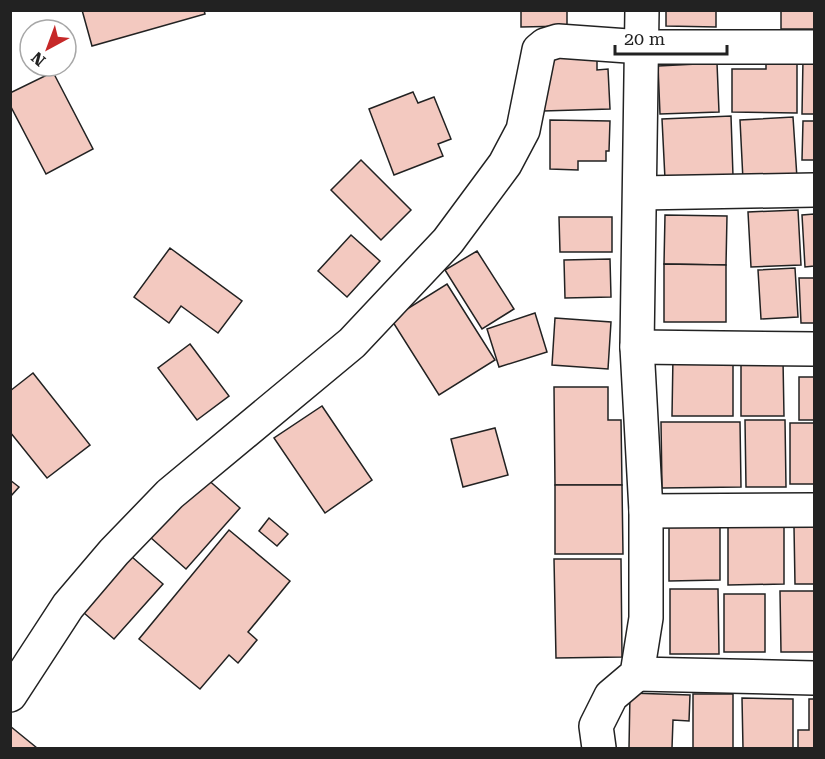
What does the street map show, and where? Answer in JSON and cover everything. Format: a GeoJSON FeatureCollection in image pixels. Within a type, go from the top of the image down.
{"type":"FeatureCollection","features":[{"type":"Feature","properties":{"kind":"street"},"geometry":{"type":"LineString","coordinates":[[599,748],[596,726],[611,696],[637,674],[646,618],[646,511],[637,347],[642,10]]}},
{"type":"Feature","properties":{"kind":"street"},"geometry":{"type":"LineString","coordinates":[[10,694],[68,606],[114,552],[170,494],[352,343],[448,240],[505,164],[523,130],[538,50],[558,41],[642,47],[814,47]]}},
{"type":"Feature","properties":{"kind":"street"},"geometry":{"type":"LineString","coordinates":[[640,194],[814,190]]}},
{"type":"Feature","properties":{"kind":"street"},"geometry":{"type":"LineString","coordinates":[[637,347],[814,349]]}},
{"type":"Feature","properties":{"kind":"street"},"geometry":{"type":"LineString","coordinates":[[646,511],[814,510]]}},
{"type":"Feature","properties":{"kind":"street"},"geometry":{"type":"LineString","coordinates":[[637,674],[814,678]]}},
{"type":"Feature","properties":{"kind":"building"},"geometry":{"type":"Polygon","coordinates":[[[82,10],[204,10],[205,14],[92,46],[82,10]]]}},
{"type":"Feature","properties":{"kind":"building"},"geometry":{"type":"Polygon","coordinates":[[[521,10],[567,10],[567,26],[521,27],[521,10]]]}},
{"type":"Feature","properties":{"kind":"building"},"geometry":{"type":"Polygon","coordinates":[[[666,10],[716,10],[716,27],[666,26],[666,10]]]}},
{"type":"Feature","properties":{"kind":"building"},"geometry":{"type":"Polygon","coordinates":[[[781,10],[814,10],[814,29],[781,29],[781,10]]]}},
{"type":"Feature","properties":{"kind":"building"},"geometry":{"type":"Polygon","coordinates":[[[597,56],[597,70],[608,69],[610,109],[543,111],[540,57],[597,56]]]}},
{"type":"Feature","properties":{"kind":"building"},"geometry":{"type":"Polygon","coordinates":[[[766,57],[797,58],[797,113],[732,112],[732,69],[766,69],[766,57]]]}},
{"type":"Feature","properties":{"kind":"building"},"geometry":{"type":"Polygon","coordinates":[[[803,59],[814,59],[814,114],[802,114],[803,59]]]}},
{"type":"Feature","properties":{"kind":"building"},"geometry":{"type":"Polygon","coordinates":[[[717,63],[719,112],[660,114],[658,66],[717,63]]]}},
{"type":"Feature","properties":{"kind":"building"},"geometry":{"type":"Polygon","coordinates":[[[41,78],[56,78],[93,149],[46,174],[10,105],[10,93],[41,78]]]}},
{"type":"Feature","properties":{"kind":"building"},"geometry":{"type":"Polygon","coordinates":[[[413,92],[418,103],[434,97],[451,139],[438,144],[443,156],[394,175],[369,109],[413,92]]]}},
{"type":"Feature","properties":{"kind":"building"},"geometry":{"type":"Polygon","coordinates":[[[731,116],[733,176],[665,179],[662,119],[731,116]]]}},
{"type":"Feature","properties":{"kind":"building"},"geometry":{"type":"Polygon","coordinates":[[[793,117],[797,178],[743,180],[740,120],[793,117]]]}},
{"type":"Feature","properties":{"kind":"building"},"geometry":{"type":"Polygon","coordinates":[[[550,120],[610,121],[609,151],[606,151],[606,161],[578,161],[578,170],[550,169],[550,120]]]}},
{"type":"Feature","properties":{"kind":"building"},"geometry":{"type":"Polygon","coordinates":[[[803,121],[814,121],[814,160],[802,160],[803,121]]]}},
{"type":"Feature","properties":{"kind":"building"},"geometry":{"type":"Polygon","coordinates":[[[361,160],[411,210],[381,240],[331,190],[361,160]]]}},
{"type":"Feature","properties":{"kind":"building"},"geometry":{"type":"Polygon","coordinates":[[[798,210],[801,265],[751,267],[748,212],[798,210]]]}},
{"type":"Feature","properties":{"kind":"building"},"geometry":{"type":"Polygon","coordinates":[[[814,214],[814,266],[805,267],[802,215],[814,214]]]}},
{"type":"Feature","properties":{"kind":"building"},"geometry":{"type":"Polygon","coordinates":[[[665,215],[727,216],[726,265],[664,264],[665,215]]]}},
{"type":"Feature","properties":{"kind":"building"},"geometry":{"type":"Polygon","coordinates":[[[559,217],[612,217],[612,252],[560,252],[559,217]]]}},
{"type":"Feature","properties":{"kind":"building"},"geometry":{"type":"Polygon","coordinates":[[[351,235],[380,261],[347,297],[318,271],[351,235]]]}},
{"type":"Feature","properties":{"kind":"building"},"geometry":{"type":"Polygon","coordinates":[[[170,248],[242,301],[218,333],[181,306],[169,323],[134,297],[170,248]]]}},
{"type":"Feature","properties":{"kind":"building"},"geometry":{"type":"Polygon","coordinates":[[[477,251],[514,309],[482,329],[445,270],[477,251]]]}},
{"type":"Feature","properties":{"kind":"building"},"geometry":{"type":"Polygon","coordinates":[[[610,259],[611,297],[565,298],[564,260],[610,259]]]}},
{"type":"Feature","properties":{"kind":"building"},"geometry":{"type":"Polygon","coordinates":[[[664,264],[726,265],[726,322],[664,322],[664,264]]]}},
{"type":"Feature","properties":{"kind":"building"},"geometry":{"type":"Polygon","coordinates":[[[795,268],[798,317],[761,319],[758,270],[795,268]]]}},
{"type":"Feature","properties":{"kind":"building"},"geometry":{"type":"Polygon","coordinates":[[[799,278],[814,278],[814,323],[801,323],[799,278]]]}},
{"type":"Feature","properties":{"kind":"building"},"geometry":{"type":"Polygon","coordinates":[[[447,284],[495,360],[439,395],[391,319],[447,284]]]}},
{"type":"Feature","properties":{"kind":"building"},"geometry":{"type":"Polygon","coordinates":[[[535,313],[547,352],[499,367],[487,329],[535,313]]]}},
{"type":"Feature","properties":{"kind":"building"},"geometry":{"type":"Polygon","coordinates":[[[555,318],[611,322],[608,369],[552,365],[555,318]]]}},
{"type":"Feature","properties":{"kind":"building"},"geometry":{"type":"Polygon","coordinates":[[[190,344],[229,396],[197,420],[158,368],[190,344]]]}},
{"type":"Feature","properties":{"kind":"building"},"geometry":{"type":"Polygon","coordinates":[[[673,356],[733,356],[733,416],[672,416],[673,356]]]}},
{"type":"Feature","properties":{"kind":"building"},"geometry":{"type":"Polygon","coordinates":[[[741,360],[783,360],[784,416],[741,416],[741,360]]]}},
{"type":"Feature","properties":{"kind":"building"},"geometry":{"type":"Polygon","coordinates":[[[33,373],[90,445],[47,478],[10,432],[10,391],[33,373]]]}},
{"type":"Feature","properties":{"kind":"building"},"geometry":{"type":"Polygon","coordinates":[[[799,377],[814,377],[814,420],[799,420],[799,377]]]}},
{"type":"Feature","properties":{"kind":"building"},"geometry":{"type":"Polygon","coordinates":[[[554,387],[608,387],[608,420],[621,420],[622,485],[555,485],[554,387]]]}},
{"type":"Feature","properties":{"kind":"building"},"geometry":{"type":"Polygon","coordinates":[[[322,406],[372,480],[325,513],[274,438],[322,406]]]}},
{"type":"Feature","properties":{"kind":"building"},"geometry":{"type":"Polygon","coordinates":[[[745,420],[785,420],[786,487],[746,487],[745,420]]]}},
{"type":"Feature","properties":{"kind":"building"},"geometry":{"type":"Polygon","coordinates":[[[661,422],[740,422],[741,487],[662,488],[661,422]]]}},
{"type":"Feature","properties":{"kind":"building"},"geometry":{"type":"Polygon","coordinates":[[[790,423],[814,423],[814,484],[790,484],[790,423]]]}},
{"type":"Feature","properties":{"kind":"building"},"geometry":{"type":"Polygon","coordinates":[[[495,428],[508,475],[463,487],[451,439],[495,428]]]}},
{"type":"Feature","properties":{"kind":"building"},"geometry":{"type":"Polygon","coordinates":[[[205,477],[240,508],[186,569],[150,537],[205,477]]]}},
{"type":"Feature","properties":{"kind":"building"},"geometry":{"type":"Polygon","coordinates":[[[10,480],[19,487],[10,497],[10,480]]]}},
{"type":"Feature","properties":{"kind":"building"},"geometry":{"type":"Polygon","coordinates":[[[555,485],[622,485],[623,554],[555,554],[555,485]]]}},
{"type":"Feature","properties":{"kind":"building"},"geometry":{"type":"Polygon","coordinates":[[[269,518],[288,534],[277,546],[259,531],[269,518]]]}},
{"type":"Feature","properties":{"kind":"building"},"geometry":{"type":"Polygon","coordinates":[[[784,524],[784,584],[728,585],[728,525],[784,524]]]}},
{"type":"Feature","properties":{"kind":"building"},"geometry":{"type":"Polygon","coordinates":[[[669,525],[720,526],[720,580],[669,581],[669,525]]]}},
{"type":"Feature","properties":{"kind":"building"},"geometry":{"type":"Polygon","coordinates":[[[794,527],[814,527],[814,584],[795,584],[794,527]]]}},
{"type":"Feature","properties":{"kind":"building"},"geometry":{"type":"Polygon","coordinates":[[[229,530],[290,581],[248,632],[257,640],[238,663],[229,655],[200,689],[139,639],[229,530]]]}},
{"type":"Feature","properties":{"kind":"building"},"geometry":{"type":"Polygon","coordinates":[[[124,550],[163,584],[114,639],[76,606],[124,550]]]}},
{"type":"Feature","properties":{"kind":"building"},"geometry":{"type":"Polygon","coordinates":[[[554,559],[621,559],[622,657],[556,658],[554,559]]]}},
{"type":"Feature","properties":{"kind":"building"},"geometry":{"type":"Polygon","coordinates":[[[670,589],[718,589],[719,654],[670,654],[670,589]]]}},
{"type":"Feature","properties":{"kind":"building"},"geometry":{"type":"Polygon","coordinates":[[[780,591],[814,591],[814,652],[781,652],[780,591]]]}},
{"type":"Feature","properties":{"kind":"building"},"geometry":{"type":"Polygon","coordinates":[[[724,594],[765,594],[765,652],[724,652],[724,594]]]}},
{"type":"Feature","properties":{"kind":"building"},"geometry":{"type":"Polygon","coordinates":[[[630,693],[690,695],[689,721],[673,720],[672,748],[629,748],[630,693]]]}},
{"type":"Feature","properties":{"kind":"building"},"geometry":{"type":"Polygon","coordinates":[[[693,694],[733,694],[733,748],[693,748],[693,694]]]}},
{"type":"Feature","properties":{"kind":"building"},"geometry":{"type":"Polygon","coordinates":[[[742,698],[793,699],[793,748],[743,748],[742,698]]]}},
{"type":"Feature","properties":{"kind":"building"},"geometry":{"type":"Polygon","coordinates":[[[809,699],[814,699],[814,748],[798,748],[798,730],[809,730],[809,699]]]}},
{"type":"Feature","properties":{"kind":"building"},"geometry":{"type":"Polygon","coordinates":[[[10,726],[37,748],[10,748],[10,726]]]}}]}
